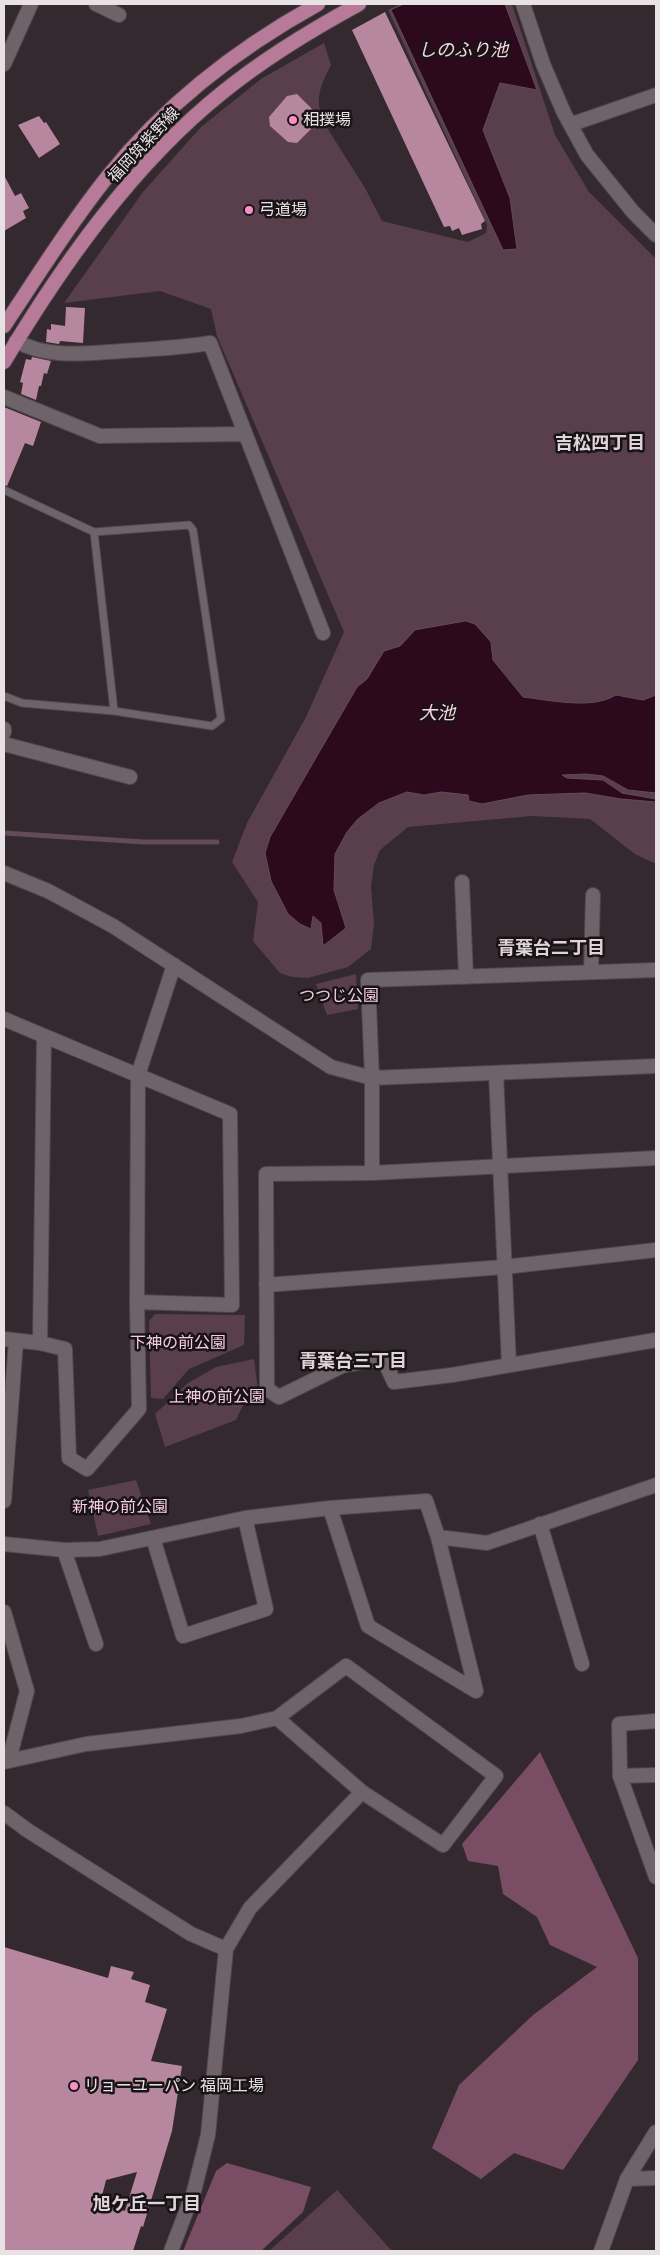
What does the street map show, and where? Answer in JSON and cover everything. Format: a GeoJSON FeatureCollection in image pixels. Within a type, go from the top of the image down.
{"type":"FeatureCollection","features":[{"type":"Feature","properties":{"kind":"main road","name":"福岡筑紫野線"},"geometry":{"type":"LineString","coordinates":[[4,326],[108,175],[150,129],[200,82],[274,28],[318,4]]}},
{"type":"Feature","properties":{"kind":"main road","name":"福岡筑紫野線"},"geometry":{"type":"LineString","coordinates":[[4,362],[16,341],[94,227],[172,138],[222,92],[298,38],[359,4]]}},
{"type":"Feature","properties":{"kind":"street"},"geometry":{"type":"LineString","coordinates":[[4,64],[31,4]]}},
{"type":"Feature","properties":{"kind":"street"},"geometry":{"type":"LineString","coordinates":[[96,4],[118,15]]}},
{"type":"Feature","properties":{"kind":"street"},"geometry":{"type":"LineString","coordinates":[[523,4],[543,64],[564,113],[572,124],[587,156],[605,180],[656,235]]}},
{"type":"Feature","properties":{"kind":"street"},"geometry":{"type":"LineString","coordinates":[[572,124],[656,96]]}},
{"type":"Feature","properties":{"kind":"street"},"geometry":{"type":"LineString","coordinates":[[16,341],[26,347],[60,354],[169,349],[210,343],[324,633]]}},
{"type":"Feature","properties":{"kind":"street"},"geometry":{"type":"LineString","coordinates":[[4,397],[100,436],[245,434]]}},
{"type":"Feature","properties":{"kind":"street"},"geometry":{"type":"LineString","coordinates":[[4,744],[130,777]]}},
{"type":"Feature","properties":{"kind":"street"},"geometry":{"type":"LineString","coordinates":[[4,873],[48,891],[114,926],[331,1066],[372,1078],[656,1066]]}},
{"type":"Feature","properties":{"kind":"street"},"geometry":{"type":"LineString","coordinates":[[462,882],[466,976]]}},
{"type":"Feature","properties":{"kind":"street"},"geometry":{"type":"LineString","coordinates":[[591,972],[593,896]]}},
{"type":"Feature","properties":{"kind":"street"},"geometry":{"type":"LineString","coordinates":[[4,1500],[10,1340],[65,1348],[69,1458],[88,1469],[139,1409],[137,1302],[138,1075],[174,965]]}},
{"type":"Feature","properties":{"kind":"street"},"geometry":{"type":"LineString","coordinates":[[372,1173],[372,1078],[368,980],[656,970]]}},
{"type":"Feature","properties":{"kind":"street"},"geometry":{"type":"LineString","coordinates":[[4,1019],[230,1114],[232,1304],[137,1302]]}},
{"type":"Feature","properties":{"kind":"street"},"geometry":{"type":"LineString","coordinates":[[40,1343],[44,1036]]}},
{"type":"Feature","properties":{"kind":"street"},"geometry":{"type":"LineString","coordinates":[[496,1073],[509,1365]]}},
{"type":"Feature","properties":{"kind":"street"},"geometry":{"type":"LineString","coordinates":[[656,1158],[372,1173],[266,1174],[267,1389],[279,1397],[342,1366],[383,1358],[394,1382],[656,1340]]}},
{"type":"Feature","properties":{"kind":"street"},"geometry":{"type":"LineString","coordinates":[[266,1285],[504,1267],[656,1250]]}},
{"type":"Feature","properties":{"kind":"street"},"geometry":{"type":"LineString","coordinates":[[438,1537],[487,1543],[656,1485]]}},
{"type":"Feature","properties":{"kind":"street"},"geometry":{"type":"LineString","coordinates":[[4,1544],[64,1550],[100,1549],[245,1518],[330,1508],[426,1501],[438,1537],[476,1691],[368,1626],[330,1508]]}},
{"type":"Feature","properties":{"kind":"street"},"geometry":{"type":"LineString","coordinates":[[153,1538],[183,1636],[266,1609],[245,1518]]}},
{"type":"Feature","properties":{"kind":"street"},"geometry":{"type":"LineString","coordinates":[[540,1524],[582,1664]]}},
{"type":"Feature","properties":{"kind":"street"},"geometry":{"type":"LineString","coordinates":[[64,1550],[96,1644]]}},
{"type":"Feature","properties":{"kind":"street"},"geometry":{"type":"LineString","coordinates":[[4,1612],[27,1691],[6,1761],[86,1744],[241,1726],[277,1718],[346,1666],[496,1776],[443,1845],[362,1792],[277,1718]]}},
{"type":"Feature","properties":{"kind":"street"},"geometry":{"type":"LineString","coordinates":[[656,1721],[620,1724],[620,1776],[656,1877]]}},
{"type":"Feature","properties":{"kind":"street"},"geometry":{"type":"LineString","coordinates":[[620,1776],[656,1775]]}},
{"type":"Feature","properties":{"kind":"street"},"geometry":{"type":"LineString","coordinates":[[171,2251],[194,2191],[208,2135],[226,1948],[250,1908],[362,1792]]}},
{"type":"Feature","properties":{"kind":"street"},"geometry":{"type":"LineString","coordinates":[[4,1813],[27,1830],[191,1934],[226,1948]]}},
{"type":"Feature","properties":{"kind":"street"},"geometry":{"type":"LineString","coordinates":[[601,2251],[627,2179],[656,2132]]}},
{"type":"Feature","properties":{"kind":"street"},"geometry":{"type":"LineString","coordinates":[[627,2179],[656,2178]]}},
{"type":"Feature","properties":{"kind":"lane"},"geometry":{"type":"LineString","coordinates":[[4,490],[94,532],[189,525],[192,530],[221,719],[212,726],[114,711],[22,703],[4,696]]}},
{"type":"Feature","properties":{"kind":"lane"},"geometry":{"type":"LineString","coordinates":[[94,532],[114,711]]}},
{"type":"Feature","properties":{"kind":"green space"},"geometry":{"type":"Polygon","coordinates":[[[401,4],[512,4],[555,135],[589,192],[656,259],[656,864],[635,854],[590,819],[532,816],[408,827],[380,850],[374,865],[371,886],[374,923],[371,949],[348,967],[308,978],[292,977],[280,973],[253,941],[258,902],[232,862],[247,823],[306,717],[344,632],[217,336],[211,309],[160,291],[64,303],[143,192],[201,127],[261,79],[324,43],[331,65],[321,86],[319,106],[321,114],[324,123],[365,188],[382,221],[468,242],[486,233],[487,225],[388,10],[401,4]]]}},
{"type":"Feature","properties":{"kind":"green space","name":"つつじ公園"},"geometry":{"type":"Polygon","coordinates":[[[356,974],[358,1009],[327,1015],[316,984],[356,974]]]}},
{"type":"Feature","properties":{"kind":"green space","name":"下神の前公園"},"geometry":{"type":"Polygon","coordinates":[[[155,1314],[245,1315],[244,1345],[189,1369],[163,1399],[151,1398],[149,1321],[155,1314]]]}},
{"type":"Feature","properties":{"kind":"green space","name":"上神の前公園"},"geometry":{"type":"Polygon","coordinates":[[[254,1359],[258,1390],[244,1403],[236,1420],[165,1447],[155,1414],[188,1383],[216,1367],[254,1359]]]}},
{"type":"Feature","properties":{"kind":"green space","name":"新神の前公園"},"geometry":{"type":"Polygon","coordinates":[[[136,1480],[151,1524],[98,1536],[88,1490],[136,1480]]]}},
{"type":"Feature","properties":{"kind":"green space"},"geometry":{"type":"Polygon","coordinates":[[[337,2190],[392,2251],[269,2251],[337,2190]]]}},
{"type":"Feature","properties":{"kind":"shaded area"},"geometry":{"type":"Polygon","coordinates":[[[540,1752],[638,1958],[638,2060],[563,2170],[514,2153],[481,2179],[432,2148],[459,2085],[533,2015],[597,1967],[550,1945],[537,1917],[503,1894],[498,1866],[468,1861],[462,1844],[540,1752]]]}},
{"type":"Feature","properties":{"kind":"shaded area"},"geometry":{"type":"Polygon","coordinates":[[[227,2163],[311,2187],[303,2212],[261,2251],[183,2251],[216,2171],[227,2163]]]}},
{"type":"Feature","properties":{"kind":"water","name":"しのふり池"},"geometry":{"type":"Polygon","coordinates":[[[404,4],[505,4],[537,90],[500,83],[483,130],[510,198],[517,249],[503,250],[391,10],[404,4]]]}},
{"type":"Feature","properties":{"kind":"water","name":"大池"},"geometry":{"type":"Polygon","coordinates":[[[466,621],[475,624],[491,642],[493,660],[523,697],[583,703],[606,700],[616,695],[643,700],[656,695],[656,793],[628,790],[603,776],[586,774],[562,775],[567,778],[603,780],[622,793],[656,799],[656,802],[585,793],[528,795],[482,804],[469,801],[468,795],[441,792],[424,795],[407,792],[379,803],[358,819],[347,832],[335,854],[334,890],[346,928],[323,946],[321,923],[313,916],[311,929],[300,924],[288,914],[271,881],[265,853],[270,837],[357,687],[367,679],[384,651],[400,646],[415,630],[466,621]]]}},
{"type":"Feature","properties":{"kind":"building"},"geometry":{"type":"Polygon","coordinates":[[[385,12],[485,221],[481,224],[482,229],[462,235],[459,228],[452,231],[450,226],[444,227],[352,30],[385,12]]]}},
{"type":"Feature","properties":{"kind":"building","name":"相撲場"},"geometry":{"type":"Polygon","coordinates":[[[297,94],[318,115],[317,123],[297,143],[288,142],[270,126],[269,117],[287,96],[297,94]]]}},
{"type":"Feature","properties":{"kind":"building"},"geometry":{"type":"Polygon","coordinates":[[[39,116],[44,123],[46,122],[60,144],[39,158],[18,125],[39,116]]]}},
{"type":"Feature","properties":{"kind":"building"},"geometry":{"type":"Polygon","coordinates":[[[4,175],[15,196],[21,193],[29,208],[23,211],[26,218],[4,231],[4,175]]]}},
{"type":"Feature","properties":{"kind":"building"},"geometry":{"type":"Polygon","coordinates":[[[66,307],[85,308],[83,343],[60,341],[59,344],[46,342],[47,329],[51,330],[51,324],[65,326],[66,307]]]}},
{"type":"Feature","properties":{"kind":"building"},"geometry":{"type":"Polygon","coordinates":[[[32,357],[51,361],[47,374],[44,373],[41,386],[39,386],[36,400],[21,394],[23,383],[20,382],[26,359],[31,360],[32,357]]]}},
{"type":"Feature","properties":{"kind":"building"},"geometry":{"type":"Polygon","coordinates":[[[4,407],[41,422],[33,446],[25,443],[7,486],[4,485],[4,407]]]}},
{"type":"Feature","properties":{"kind":"building","name":"リョーユーパン 福岡工場"},"geometry":{"type":"Polygon","coordinates":[[[4,1947],[108,1978],[111,1966],[134,1972],[131,1979],[150,1985],[145,2002],[167,2009],[151,2061],[182,2066],[172,2131],[143,2227],[141,2226],[133,2251],[4,2251],[4,1947]],[[137,2172],[106,2180],[100,2204],[125,2211],[137,2172]]]}},
{"type":"Feature","properties":{"kind":"waterway"},"geometry":{"type":"LineString","coordinates":[[4,833],[144,842],[217,842]]}},
{"type":"Feature","properties":{"kind":"place","name":"相撲場"},"geometry":{"type":"Point","coordinates":[293,120]}},
{"type":"Feature","properties":{"kind":"place","name":"弓道場"},"geometry":{"type":"Point","coordinates":[249,210]}},
{"type":"Feature","properties":{"kind":"place","name":"リョーユーパン 福岡工場"},"geometry":{"type":"Point","coordinates":[74,2086]}},
{"type":"Feature","properties":{"kind":"district","name":"吉松四丁目"},"geometry":{"type":"Point","coordinates":[600,444]}},
{"type":"Feature","properties":{"kind":"district","name":"青葉台二丁目"},"geometry":{"type":"Point","coordinates":[551,949]}},
{"type":"Feature","properties":{"kind":"district","name":"青葉台三丁目"},"geometry":{"type":"Point","coordinates":[353,1362]}},
{"type":"Feature","properties":{"kind":"district","name":"旭ケ丘一丁目"},"geometry":{"type":"Point","coordinates":[147,2205]}}]}
